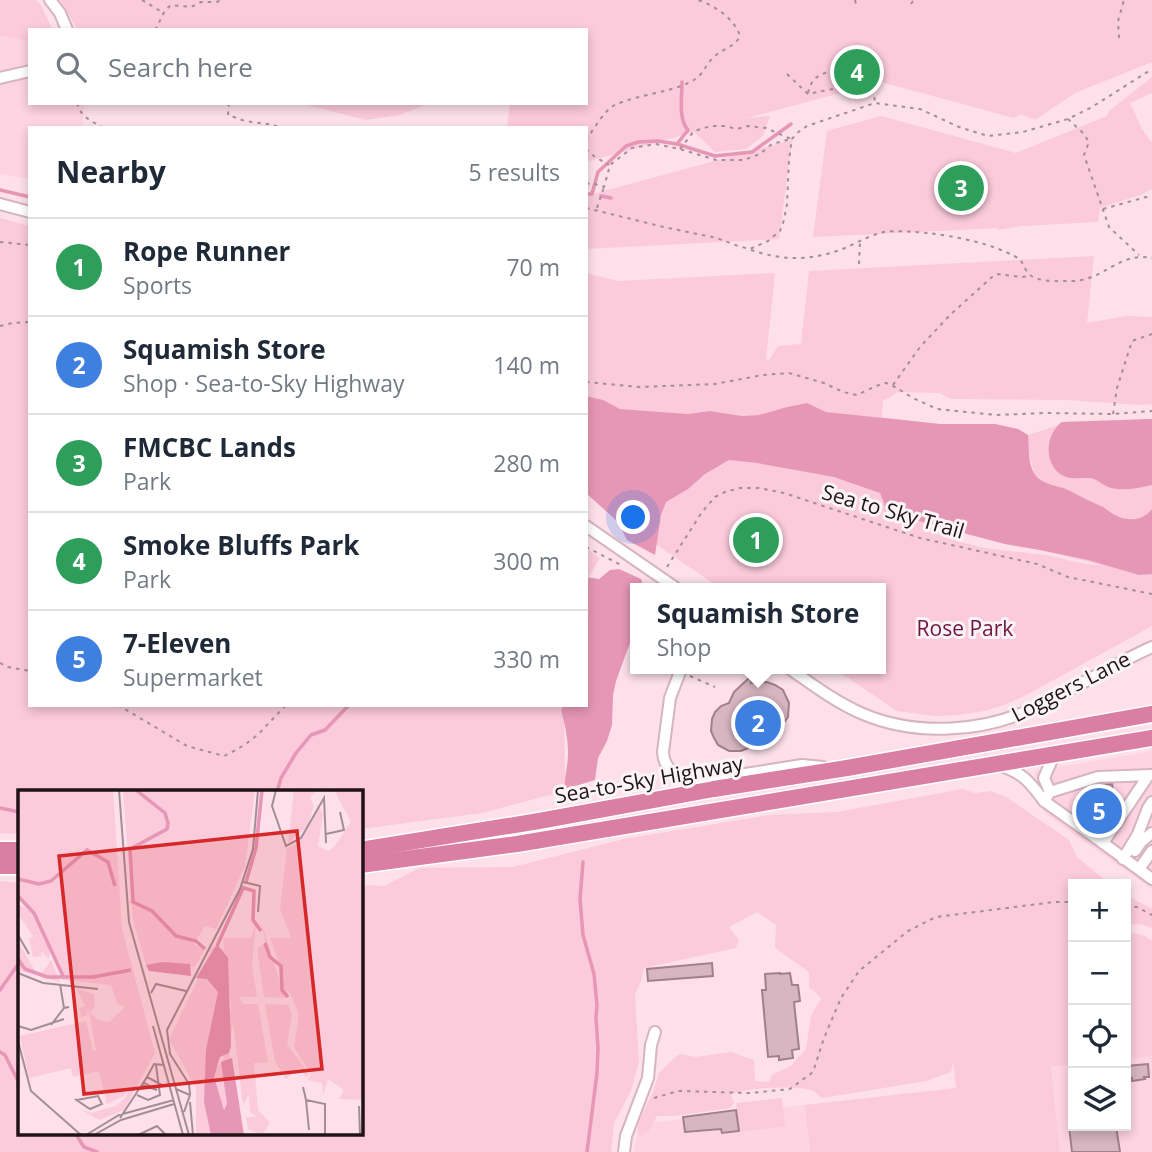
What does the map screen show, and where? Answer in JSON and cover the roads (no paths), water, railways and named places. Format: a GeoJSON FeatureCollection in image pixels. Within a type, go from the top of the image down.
{"type":"FeatureCollection","features":[{"type":"Feature","properties":{"kind":"highway","name":"Sea-to-Sky Highway"},"geometry":{"type":"LineString","coordinates":[[362,850],[1152,714]]}},
{"type":"Feature","properties":{"kind":"highway","name":"Sea-to-Sky Highway"},"geometry":{"type":"LineString","coordinates":[[362,865],[517,844],[1151,739]]}},
{"type":"Feature","properties":{"kind":"highway"},"geometry":{"type":"LineString","coordinates":[[0,850],[18,850]]}},
{"type":"Feature","properties":{"kind":"highway"},"geometry":{"type":"LineString","coordinates":[[0,866],[18,866]]}},
{"type":"Feature","properties":{"kind":"street"},"geometry":{"type":"LineString","coordinates":[[50,0],[60,13],[66,28]]}},
{"type":"Feature","properties":{"kind":"street"},"geometry":{"type":"LineString","coordinates":[[0,78],[28,71]]}},
{"type":"Feature","properties":{"kind":"street"},"geometry":{"type":"LineString","coordinates":[[0,204],[28,211]]}},
{"type":"Feature","properties":{"kind":"street"},"geometry":{"type":"LineString","coordinates":[[588,527],[669,583]]}},
{"type":"Feature","properties":{"kind":"street","name":"Loggers Lane"},"geometry":{"type":"LineString","coordinates":[[797,674],[861,713],[886,722],[932,728],[978,726],[1033,709],[1152,646]]}},
{"type":"Feature","properties":{"kind":"street"},"geometry":{"type":"LineString","coordinates":[[679,674],[670,698],[663,752],[663,760],[676,775],[700,781],[802,765],[847,768]]}},
{"type":"Feature","properties":{"kind":"street"},"geometry":{"type":"LineString","coordinates":[[1047,797],[1044,778],[1054,755]]}},
{"type":"Feature","properties":{"kind":"street"},"geometry":{"type":"LineString","coordinates":[[997,765],[1016,771],[1103,843],[1152,879]]}},
{"type":"Feature","properties":{"kind":"street"},"geometry":{"type":"LineString","coordinates":[[1047,797],[1098,777],[1150,775]]}},
{"type":"Feature","properties":{"kind":"street"},"geometry":{"type":"LineString","coordinates":[[1103,843],[1150,775]]}},
{"type":"Feature","properties":{"kind":"street"},"geometry":{"type":"LineString","coordinates":[[1126,860],[1152,803]]}},
{"type":"Feature","properties":{"kind":"street"},"geometry":{"type":"LineString","coordinates":[[1126,860],[1152,832]]}},
{"type":"Feature","properties":{"kind":"street"},"geometry":{"type":"LineString","coordinates":[[1139,869],[1152,851]]}},
{"type":"Feature","properties":{"kind":"street"},"geometry":{"type":"LineString","coordinates":[[624,1152],[625,1136],[648,1078],[655,1032]]}},
{"type":"Feature","properties":{"kind":"waterway"},"geometry":{"type":"LineString","coordinates":[[677,144],[688,130],[682,114],[682,82]]}},
{"type":"Feature","properties":{"kind":"waterway"},"geometry":{"type":"LineString","coordinates":[[588,194],[592,194],[598,172],[626,146],[658,141],[715,156],[752,152],[791,124]]}},
{"type":"Feature","properties":{"kind":"waterway"},"geometry":{"type":"LineString","coordinates":[[0,190],[28,197]]}},
{"type":"Feature","properties":{"kind":"waterway"},"geometry":{"type":"LineString","coordinates":[[601,196],[611,198]]}},
{"type":"Feature","properties":{"kind":"waterway"},"geometry":{"type":"LineString","coordinates":[[278,790],[281,778],[296,753],[311,735],[325,730],[347,707]]}},
{"type":"Feature","properties":{"kind":"waterway"},"geometry":{"type":"LineString","coordinates":[[0,808],[18,812]]}},
{"type":"Feature","properties":{"kind":"waterway"},"geometry":{"type":"LineString","coordinates":[[583,862],[580,899],[583,935],[594,974],[598,1048],[587,1152]]}},
{"type":"Feature","properties":{"kind":"waterway"},"geometry":{"type":"LineString","coordinates":[[0,990],[18,964]]}},
{"type":"Feature","properties":{"kind":"waterway"},"geometry":{"type":"LineString","coordinates":[[0,1052],[5,1055],[18,1081]]}},
{"type":"Feature","properties":{"kind":"waterway"},"geometry":{"type":"LineString","coordinates":[[76,1134],[84,1147],[97,1152]]}},
{"type":"Feature","properties":{"kind":"place","name":"Smoke Bluffs Park"},"geometry":{"type":"Point","coordinates":[857,72]}},
{"type":"Feature","properties":{"kind":"place","name":"FMCBC Lands"},"geometry":{"type":"Point","coordinates":[961,188]}},
{"type":"Feature","properties":{"kind":"place","name":"Rope Runner"},"geometry":{"type":"Point","coordinates":[756,540]}},
{"type":"Feature","properties":{"kind":"place","name":"Squamish Store"},"geometry":{"type":"Point","coordinates":[758,723]}},
{"type":"Feature","properties":{"kind":"place","name":"7-Eleven"},"geometry":{"type":"Point","coordinates":[1099,811]}},
{"type":"Feature","properties":{"kind":"park label","name":"Rose Park"},"geometry":{"type":"Point","coordinates":[965,629]}}]}
